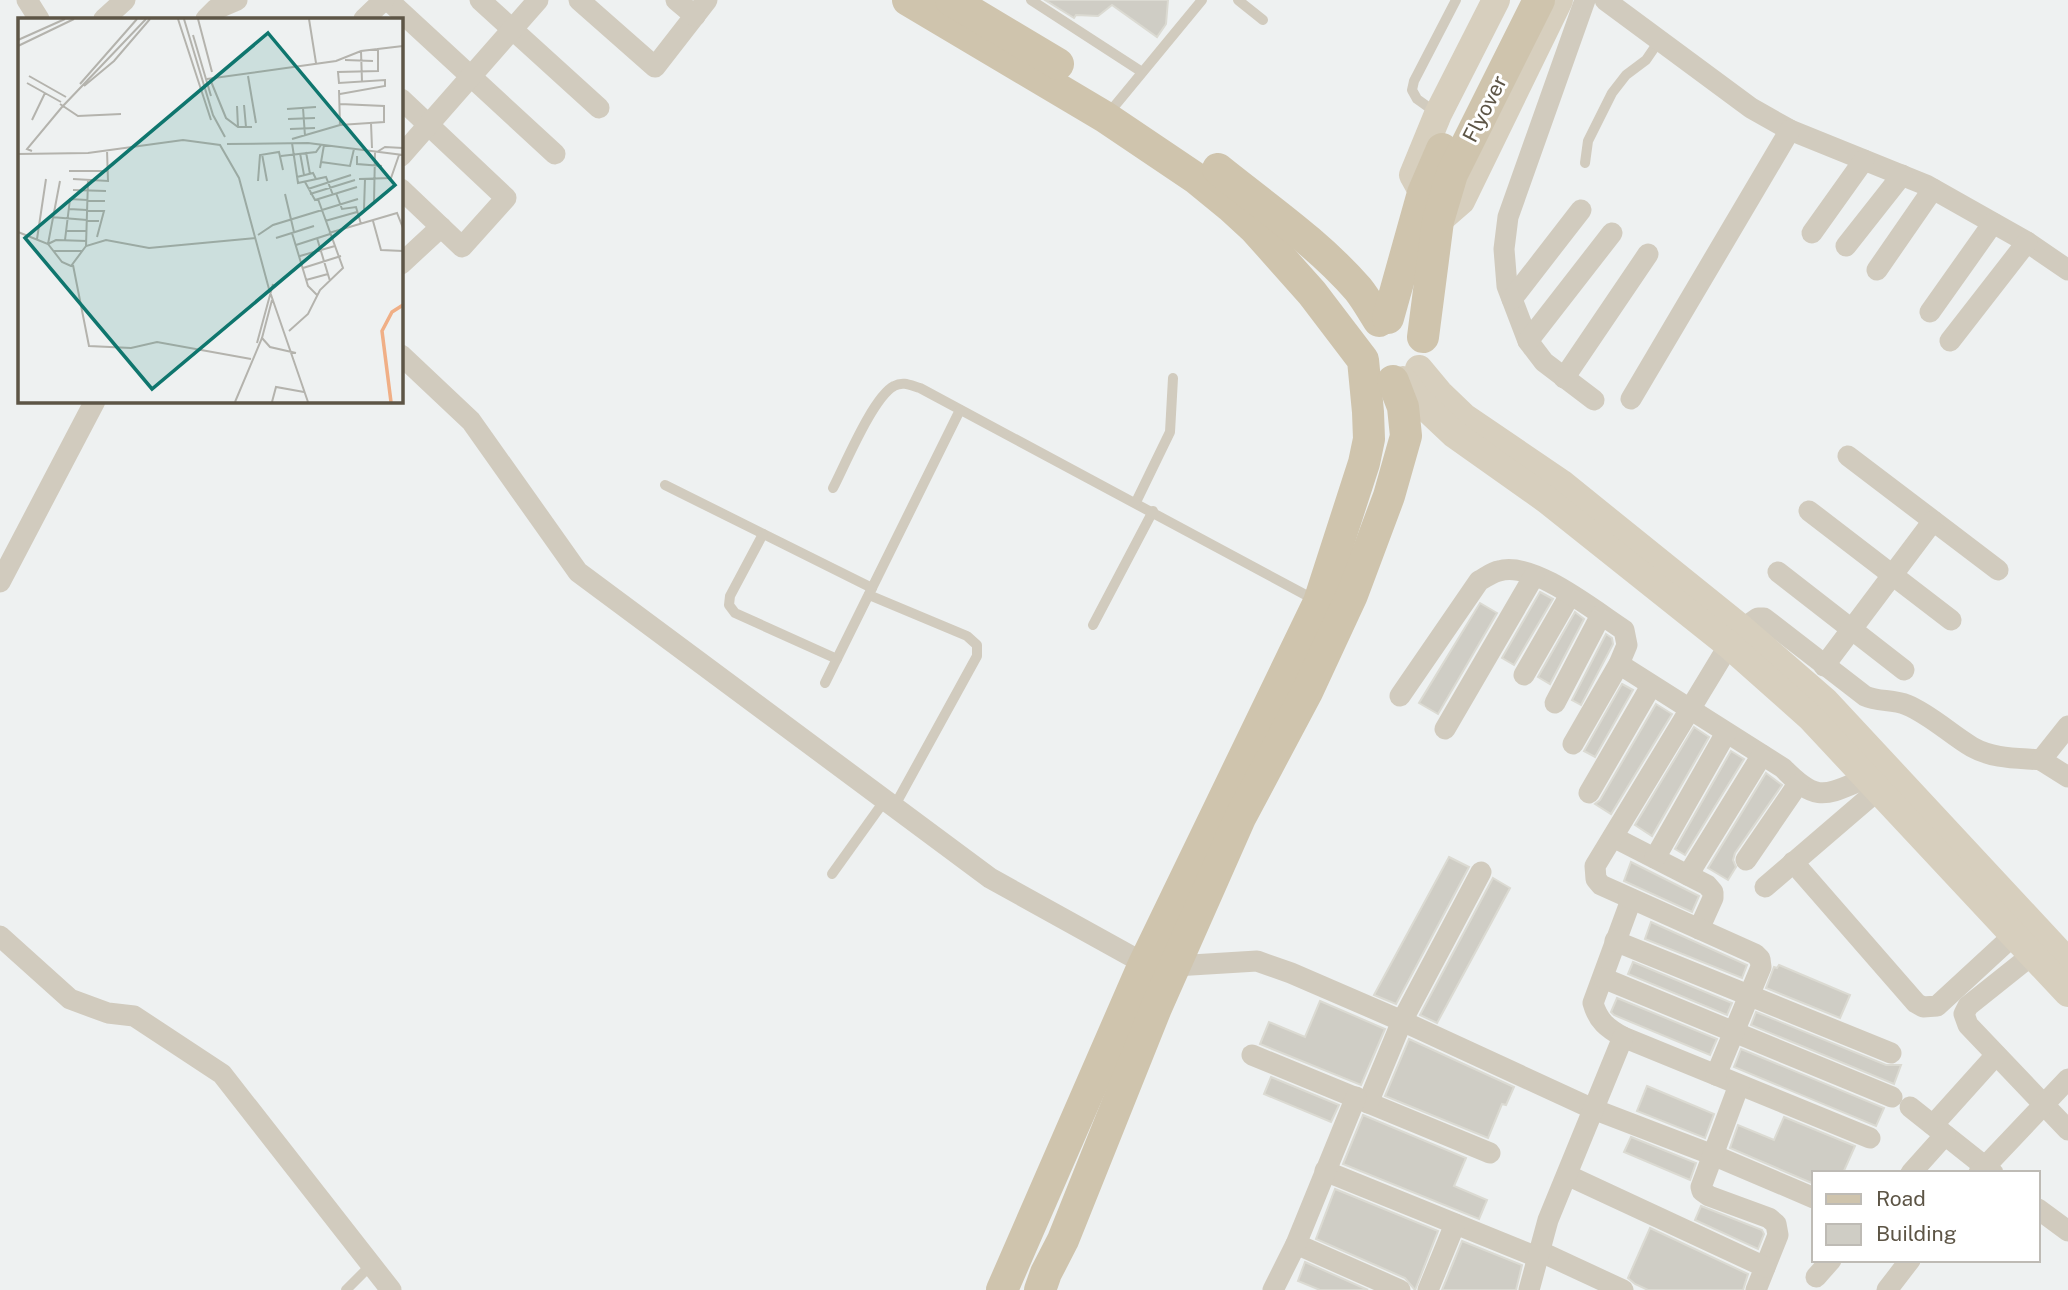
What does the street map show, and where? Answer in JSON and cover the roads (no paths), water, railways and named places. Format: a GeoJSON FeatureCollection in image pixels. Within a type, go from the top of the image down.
{"type":"FeatureCollection","features":[{"type":"Feature","properties":{"kind":"main road"},"geometry":{"type":"LineString","coordinates":[[908,0],[1208,160],[1299,234],[1359,290],[1384,319]]}},
{"type":"Feature","properties":{"kind":"main road"},"geometry":{"type":"LineString","coordinates":[[951,0],[1112,108],[1230,205],[1312,293],[1375,375],[1405,377]]}},
{"type":"Feature","properties":{"kind":"main road","name":"Flyover"},"geometry":{"type":"LineString","coordinates":[[1423,337],[1445,166],[1521,0]]}},
{"type":"Feature","properties":{"kind":"main road","name":"Flyover"},"geometry":{"type":"LineString","coordinates":[[1384,319],[1423,194],[1445,166],[1539,0]]}},
{"type":"Feature","properties":{"kind":"main road"},"geometry":{"type":"LineString","coordinates":[[1001,1288],[1163,969],[1240,818],[1307,692],[1346,607],[1389,496],[1406,436],[1403,407],[1405,377],[1424,359],[1423,337],[1415,326],[1402,319],[1384,319],[1366,333],[1361,351],[1368,412],[1367,451],[1319,602],[1163,969],[1063,1240],[1043,1282]]}},
{"type":"Feature","properties":{"kind":"street"},"geometry":{"type":"LineString","coordinates":[[27,0],[37,18]]}},
{"type":"Feature","properties":{"kind":"street"},"geometry":{"type":"LineString","coordinates":[[105,18],[125,0]]}},
{"type":"Feature","properties":{"kind":"street"},"geometry":{"type":"LineString","coordinates":[[216,16],[237,0]]}},
{"type":"Feature","properties":{"kind":"street"},"geometry":{"type":"LineString","coordinates":[[365,18],[386,0],[555,154]]}},
{"type":"Feature","properties":{"kind":"street"},"geometry":{"type":"LineString","coordinates":[[480,0],[599,108]]}},
{"type":"Feature","properties":{"kind":"street"},"geometry":{"type":"LineString","coordinates":[[402,155],[538,0]]}},
{"type":"Feature","properties":{"kind":"street"},"geometry":{"type":"LineString","coordinates":[[579,0],[655,67],[701,8],[676,0]]}},
{"type":"Feature","properties":{"kind":"street"},"geometry":{"type":"LineString","coordinates":[[1423,194],[1413,175],[1438,114],[1496,0]]}},
{"type":"Feature","properties":{"kind":"street"},"geometry":{"type":"LineString","coordinates":[[1438,221],[1461,201],[1559,0]]}},
{"type":"Feature","properties":{"kind":"street"},"geometry":{"type":"LineString","coordinates":[[1585,0],[1508,217],[1504,249],[1507,286],[1528,341],[1544,362],[1594,400]]}},
{"type":"Feature","properties":{"kind":"street"},"geometry":{"type":"LineString","coordinates":[[1605,0],[1751,108],[1790,130],[1933,189],[2027,242],[2068,270]]}},
{"type":"Feature","properties":{"kind":"street"},"geometry":{"type":"LineString","coordinates":[[402,100],[506,198],[462,247],[402,190]]}},
{"type":"Feature","properties":{"kind":"street"},"geometry":{"type":"LineString","coordinates":[[1631,399],[1790,130]]}},
{"type":"Feature","properties":{"kind":"street"},"geometry":{"type":"LineString","coordinates":[[1812,233],[1864,160]]}},
{"type":"Feature","properties":{"kind":"street"},"geometry":{"type":"LineString","coordinates":[[1846,246],[1902,175]]}},
{"type":"Feature","properties":{"kind":"street"},"geometry":{"type":"LineString","coordinates":[[1877,270],[1933,189]]}},
{"type":"Feature","properties":{"kind":"street"},"geometry":{"type":"LineString","coordinates":[[1512,299],[1581,210]]}},
{"type":"Feature","properties":{"kind":"street"},"geometry":{"type":"LineString","coordinates":[[1930,312],[1993,223]]}},
{"type":"Feature","properties":{"kind":"street"},"geometry":{"type":"LineString","coordinates":[[402,263],[441,227]]}},
{"type":"Feature","properties":{"kind":"street"},"geometry":{"type":"LineString","coordinates":[[1528,341],[1612,233]]}},
{"type":"Feature","properties":{"kind":"street"},"geometry":{"type":"LineString","coordinates":[[1950,341],[2027,242]]}},
{"type":"Feature","properties":{"kind":"street"},"geometry":{"type":"LineString","coordinates":[[1564,377],[1648,254]]}},
{"type":"Feature","properties":{"kind":"street"},"geometry":{"type":"LineString","coordinates":[[402,356],[471,421],[578,572],[670,643],[990,878],[1163,969],[1257,961],[1402,1021],[1594,1109],[1812,1197]]}},
{"type":"Feature","properties":{"kind":"street"},"geometry":{"type":"LineString","coordinates":[[1405,377],[1438,393],[1464,417],[1561,484],[1735,637],[2068,993]]}},
{"type":"Feature","properties":{"kind":"street"},"geometry":{"type":"LineString","coordinates":[[0,582],[94,402]]}},
{"type":"Feature","properties":{"kind":"street"},"geometry":{"type":"LineString","coordinates":[[1848,456],[1998,570]]}},
{"type":"Feature","properties":{"kind":"street"},"geometry":{"type":"LineString","coordinates":[[1809,512],[1951,620]]}},
{"type":"Feature","properties":{"kind":"street"},"geometry":{"type":"LineString","coordinates":[[1824,666],[1933,521]]}},
{"type":"Feature","properties":{"kind":"street"},"geometry":{"type":"LineString","coordinates":[[1400,696],[1479,581],[1500,570],[1520,570],[1570,595],[1624,630],[1627,636],[1627,645],[1619,664],[1573,744]]}},
{"type":"Feature","properties":{"kind":"street"},"geometry":{"type":"LineString","coordinates":[[1778,572],[1905,670]]}},
{"type":"Feature","properties":{"kind":"street"},"geometry":{"type":"LineString","coordinates":[[1445,729],[1534,576]]}},
{"type":"Feature","properties":{"kind":"street"},"geometry":{"type":"LineString","coordinates":[[1524,675],[1570,595]]}},
{"type":"Feature","properties":{"kind":"street"},"geometry":{"type":"LineString","coordinates":[[1555,703],[1601,615]]}},
{"type":"Feature","properties":{"kind":"street"},"geometry":{"type":"LineString","coordinates":[[1716,1075],[1761,967],[1760,959],[1755,954],[1601,885],[1596,879],[1595,866],[1735,637],[1758,618],[1764,618],[1872,700],[1895,701],[1910,706],[1973,748],[1994,756],[2041,760],[2068,777]]}},
{"type":"Feature","properties":{"kind":"street"},"geometry":{"type":"LineString","coordinates":[[1735,637],[1825,701],[2068,962]]}},
{"type":"Feature","properties":{"kind":"street"},"geometry":{"type":"LineString","coordinates":[[1619,664],[1783,768],[1798,784],[1813,792],[1827,794],[1873,784]]}},
{"type":"Feature","properties":{"kind":"street"},"geometry":{"type":"LineString","coordinates":[[1589,793],[1651,686]]}},
{"type":"Feature","properties":{"kind":"street"},"geometry":{"type":"LineString","coordinates":[[2041,760],[2068,726]]}},
{"type":"Feature","properties":{"kind":"street"},"geometry":{"type":"LineString","coordinates":[[1655,858],[1726,733]]}},
{"type":"Feature","properties":{"kind":"street"},"geometry":{"type":"LineString","coordinates":[[1688,875],[1762,755]]}},
{"type":"Feature","properties":{"kind":"street"},"geometry":{"type":"LineString","coordinates":[[1746,860],[1798,784]]}},
{"type":"Feature","properties":{"kind":"street"},"geometry":{"type":"LineString","coordinates":[[1765,887],[1873,784]]}},
{"type":"Feature","properties":{"kind":"street"},"geometry":{"type":"LineString","coordinates":[[1613,836],[1707,885],[1713,892],[1713,898],[1699,929]]}},
{"type":"Feature","properties":{"kind":"street"},"geometry":{"type":"LineString","coordinates":[[1793,862],[1916,1003],[1923,1007],[1937,1006],[2023,945]]}},
{"type":"Feature","properties":{"kind":"street"},"geometry":{"type":"LineString","coordinates":[[1273,1290],[1296,1244],[1325,1171],[1480,872]]}},
{"type":"Feature","properties":{"kind":"street"},"geometry":{"type":"LineString","coordinates":[[1631,900],[1592,1003],[1596,1016],[1605,1027],[1623,1037],[1870,1138]]}},
{"type":"Feature","properties":{"kind":"street"},"geometry":{"type":"LineString","coordinates":[[0,936],[70,999],[108,1013],[134,1016],[222,1074],[391,1290]]}},
{"type":"Feature","properties":{"kind":"street"},"geometry":{"type":"LineString","coordinates":[[1615,942],[1891,1053]]}},
{"type":"Feature","properties":{"kind":"street"},"geometry":{"type":"LineString","coordinates":[[2023,945],[1968,1006],[1964,1014],[1968,1025],[2068,1130]]}},
{"type":"Feature","properties":{"kind":"street"},"geometry":{"type":"LineString","coordinates":[[1603,978],[1901,1102],[1939,1130],[1985,1170],[2068,1079]]}},
{"type":"Feature","properties":{"kind":"street"},"geometry":{"type":"LineString","coordinates":[[1529,1290],[1548,1220],[1623,1037]]}},
{"type":"Feature","properties":{"kind":"street"},"geometry":{"type":"LineString","coordinates":[[1252,1055],[1490,1153]]}},
{"type":"Feature","properties":{"kind":"street"},"geometry":{"type":"LineString","coordinates":[[1911,1171],[1996,1055]]}},
{"type":"Feature","properties":{"kind":"street"},"geometry":{"type":"LineString","coordinates":[[1739,1085],[1701,1187],[1709,1196],[1769,1218],[1776,1224],[1778,1235],[1756,1290]]}},
{"type":"Feature","properties":{"kind":"street"},"geometry":{"type":"LineString","coordinates":[[1325,1171],[1623,1290]]}},
{"type":"Feature","properties":{"kind":"street"},"geometry":{"type":"LineString","coordinates":[[1567,1175],[1765,1267]]}},
{"type":"Feature","properties":{"kind":"street"},"geometry":{"type":"LineString","coordinates":[[2040,1210],[2068,1231]]}},
{"type":"Feature","properties":{"kind":"street"},"geometry":{"type":"LineString","coordinates":[[1428,1290],[1455,1224]]}},
{"type":"Feature","properties":{"kind":"street"},"geometry":{"type":"LineString","coordinates":[[1296,1244],[1400,1290]]}},
{"type":"Feature","properties":{"kind":"street"},"geometry":{"type":"LineString","coordinates":[[1815,1278],[1829,1262]]}},
{"type":"Feature","properties":{"kind":"street"},"geometry":{"type":"LineString","coordinates":[[1887,1290],[1908,1262]]}},
{"type":"Feature","properties":{"kind":"street"},"geometry":{"type":"LineString","coordinates":[[1001,1288],[1043,1282]]}},
{"type":"Feature","properties":{"kind":"lane"},"geometry":{"type":"LineString","coordinates":[[1031,0],[1142,72]]}},
{"type":"Feature","properties":{"kind":"lane"},"geometry":{"type":"LineString","coordinates":[[1112,108],[1202,0]]}},
{"type":"Feature","properties":{"kind":"lane"},"geometry":{"type":"LineString","coordinates":[[1238,0],[1263,20]]}},
{"type":"Feature","properties":{"kind":"lane"},"geometry":{"type":"LineString","coordinates":[[1438,114],[1417,99],[1412,90],[1414,81],[1456,0]]}},
{"type":"Feature","properties":{"kind":"lane"},"geometry":{"type":"LineString","coordinates":[[1585,163],[1588,141],[1612,93],[1626,75],[1646,60],[1659,41]]}},
{"type":"Feature","properties":{"kind":"lane"},"geometry":{"type":"LineString","coordinates":[[1136,502],[1170,432],[1173,378]]}},
{"type":"Feature","properties":{"kind":"lane"},"geometry":{"type":"LineString","coordinates":[[833,488],[880,398],[893,386],[903,383],[919,388],[1136,502],[1319,602]]}},
{"type":"Feature","properties":{"kind":"lane"},"geometry":{"type":"LineString","coordinates":[[825,683],[960,410]]}},
{"type":"Feature","properties":{"kind":"lane"},"geometry":{"type":"LineString","coordinates":[[665,485],[764,534],[871,592],[967,636],[977,645],[977,656],[890,803],[832,874]]}},
{"type":"Feature","properties":{"kind":"lane"},"geometry":{"type":"LineString","coordinates":[[1093,625],[1153,511]]}},
{"type":"Feature","properties":{"kind":"lane"},"geometry":{"type":"LineString","coordinates":[[764,534],[730,596],[729,606],[735,613],[837,659]]}},
{"type":"Feature","properties":{"kind":"lane"},"geometry":{"type":"LineString","coordinates":[[345,1290],[370,1266]]}}]}
